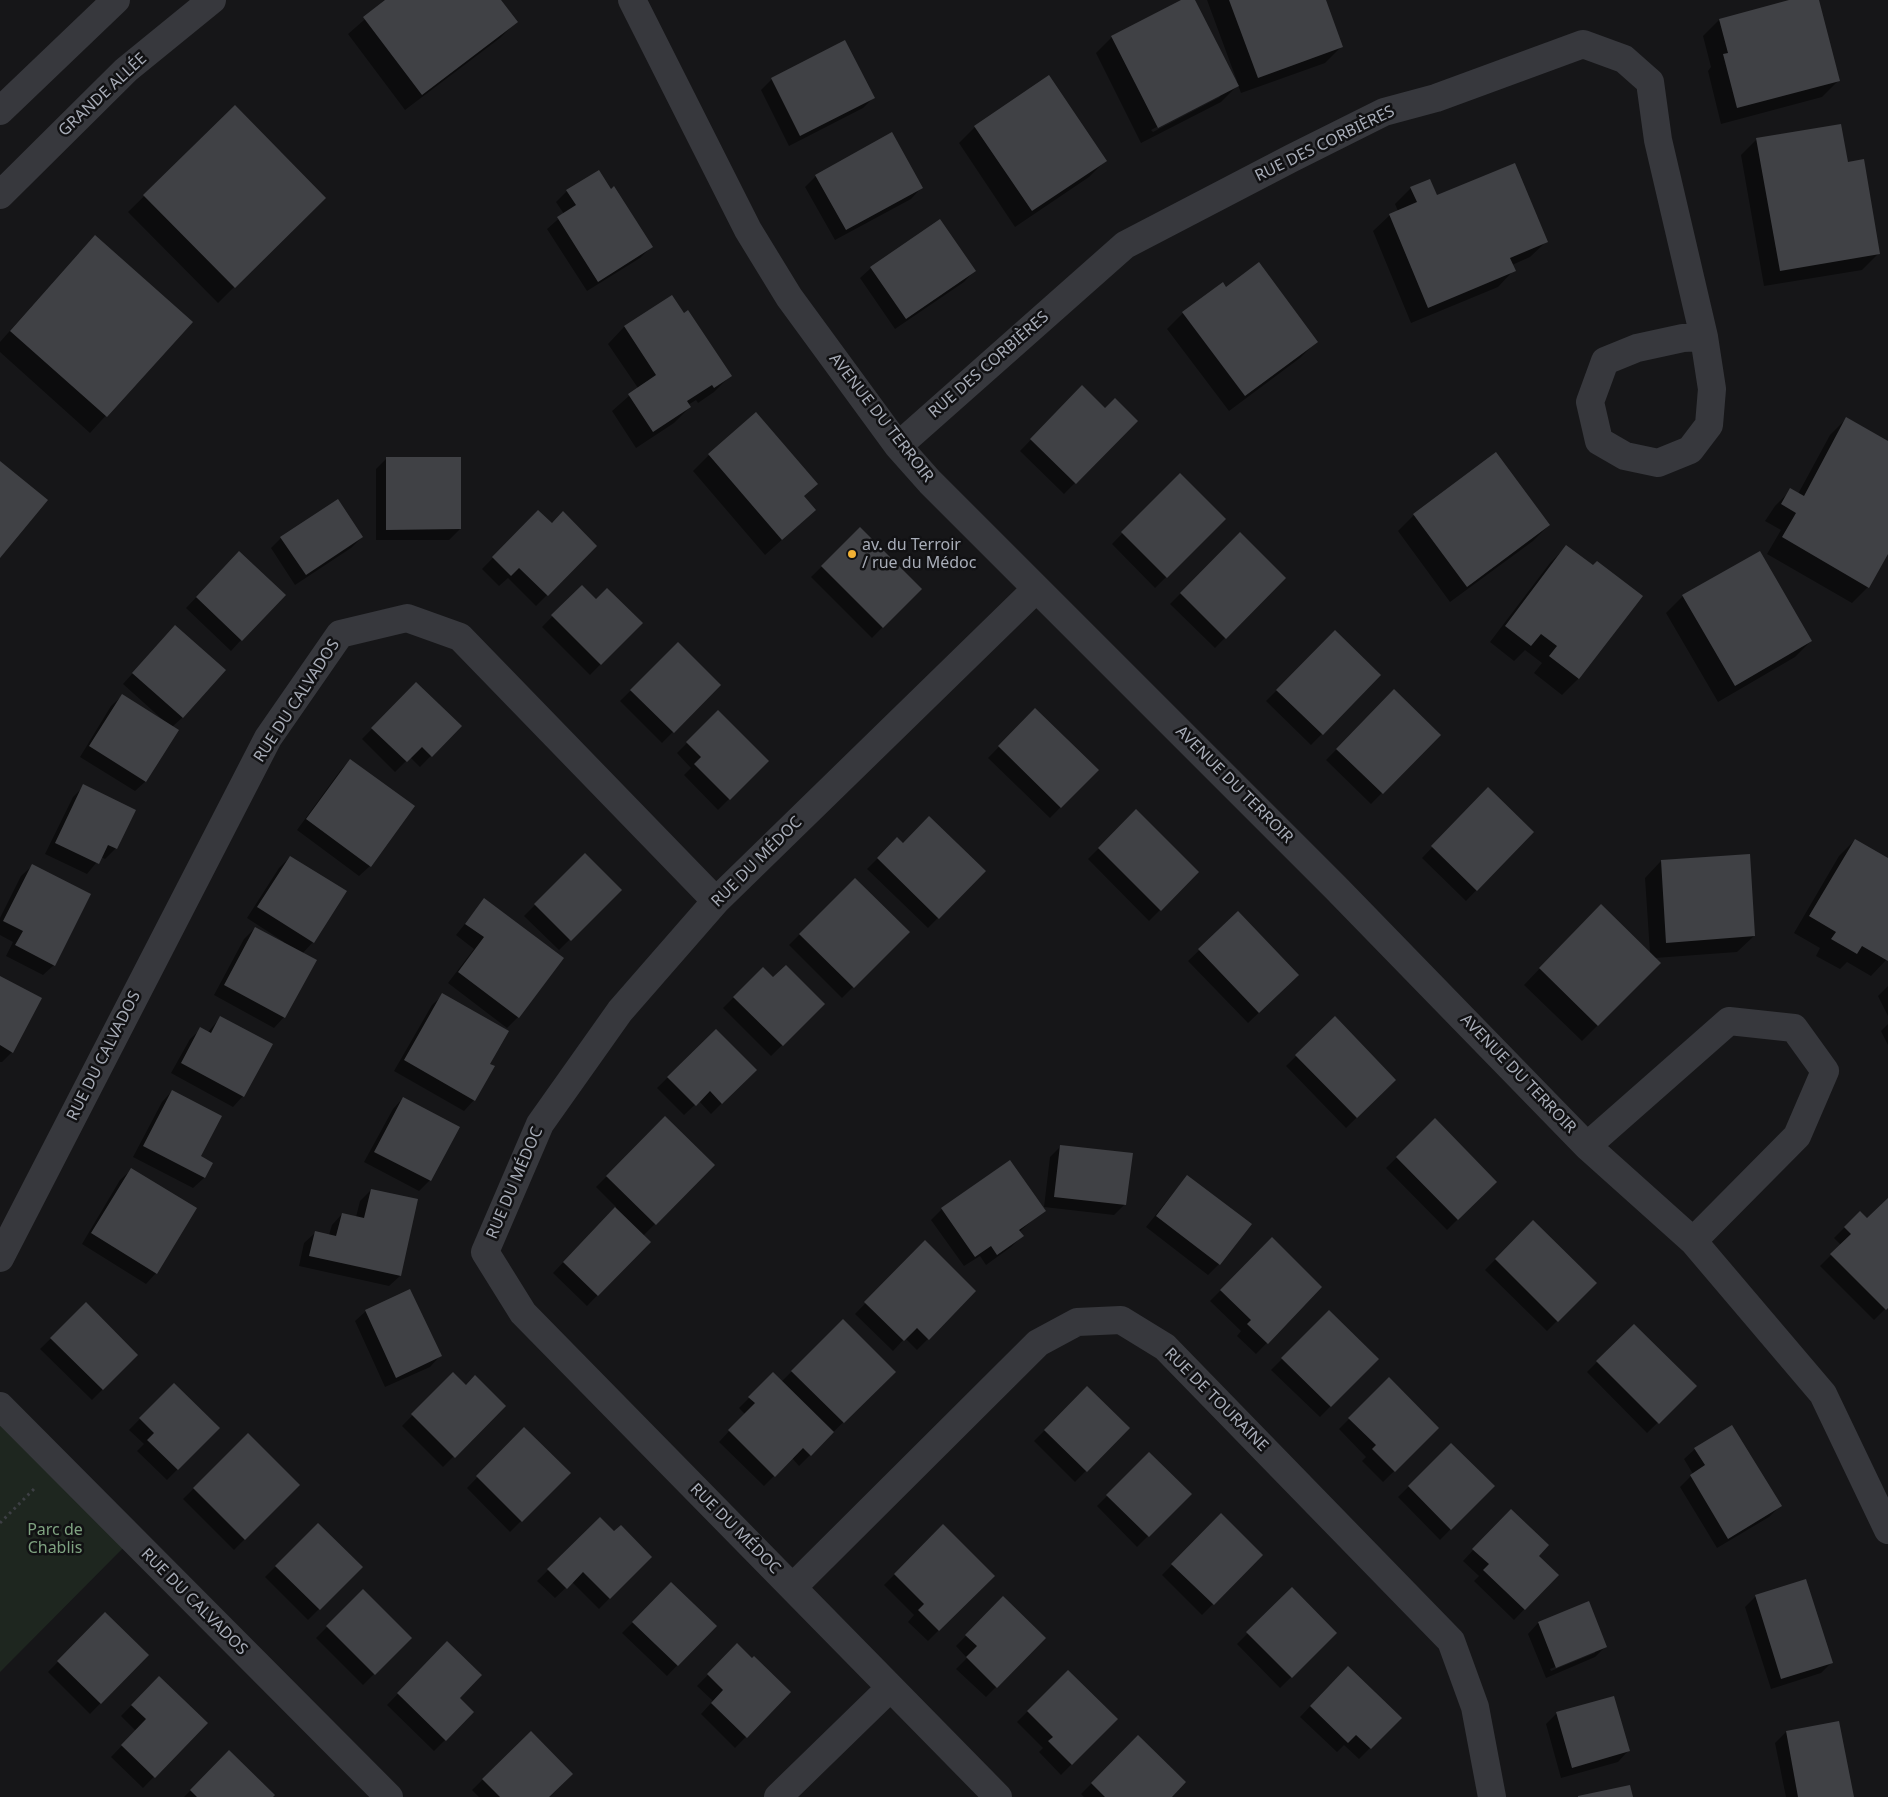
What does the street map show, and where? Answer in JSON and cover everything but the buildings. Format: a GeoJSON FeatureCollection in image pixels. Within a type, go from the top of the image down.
{"type":"FeatureCollection","features":[{"type":"Feature","properties":{"kind":"street"},"geometry":{"type":"LineString","coordinates":[[0,111],[116,0]]}},
{"type":"Feature","properties":{"kind":"street","name":"GRANDE ALLÉE"},"geometry":{"type":"LineString","coordinates":[[0,195],[126,70],[212,0]]}},
{"type":"Feature","properties":{"kind":"street","name":"AVENUE DU TERROIR"},"geometry":{"type":"LineString","coordinates":[[632,0],[748,230],[789,297],[898,446],[930,482],[1329,881],[1587,1146],[1693,1241],[1823,1394],[1888,1530]]}},
{"type":"Feature","properties":{"kind":"street","name":"RUE DES CORBIÈRES"},"geometry":{"type":"LineString","coordinates":[[898,446],[1125,245],[1384,112],[1436,98],[1583,44],[1624,59],[1650,82],[1658,140],[1704,336],[1712,388],[1709,425],[1690,450],[1658,463],[1625,456],[1599,441],[1590,402],[1605,361],[1637,348],[1683,338],[1704,336]]}},
{"type":"Feature","properties":{"kind":"street","name":"RUE DU MÉDOC"},"geometry":{"type":"LineString","coordinates":[[998,1797],[523,1314],[485,1252],[540,1124],[620,1011],[716,901],[1036,589]]}},
{"type":"Feature","properties":{"kind":"street","name":"RUE DU CALVADOS"},"geometry":{"type":"LineString","coordinates":[[0,1258],[268,738],[340,634],[407,618],[460,637],[716,901]]}},
{"type":"Feature","properties":{"kind":"street"},"geometry":{"type":"LineString","coordinates":[[1587,1146],[1729,1021],[1794,1028],[1825,1071],[1796,1136],[1693,1241]]}},
{"type":"Feature","properties":{"kind":"street","name":"RUE DE TOURAINE"},"geometry":{"type":"LineString","coordinates":[[793,1587],[1038,1343],[1076,1322],[1121,1320],[1165,1347],[1451,1641],[1476,1708],[1492,1797]]}},
{"type":"Feature","properties":{"kind":"street","name":"RUE DU CALVADOS"},"geometry":{"type":"LineString","coordinates":[[0,1406],[389,1797]]}},
{"type":"Feature","properties":{"kind":"street"},"geometry":{"type":"LineString","coordinates":[[778,1797],[890,1688]]}},
{"type":"Feature","properties":{"kind":"path"},"geometry":{"type":"LineString","coordinates":[[0,1523],[58,1465]]}},
{"type":"Feature","properties":{"kind":"green space","name":"Parc de Chablis"},"geometry":{"type":"Polygon","coordinates":[[[0,1406],[132,1539],[0,1672],[0,1406]]]}},
{"type":"Feature","properties":{"kind":"place","name":"av. du Terroir / rue du Médoc"},"geometry":{"type":"Point","coordinates":[852,554]}}]}
